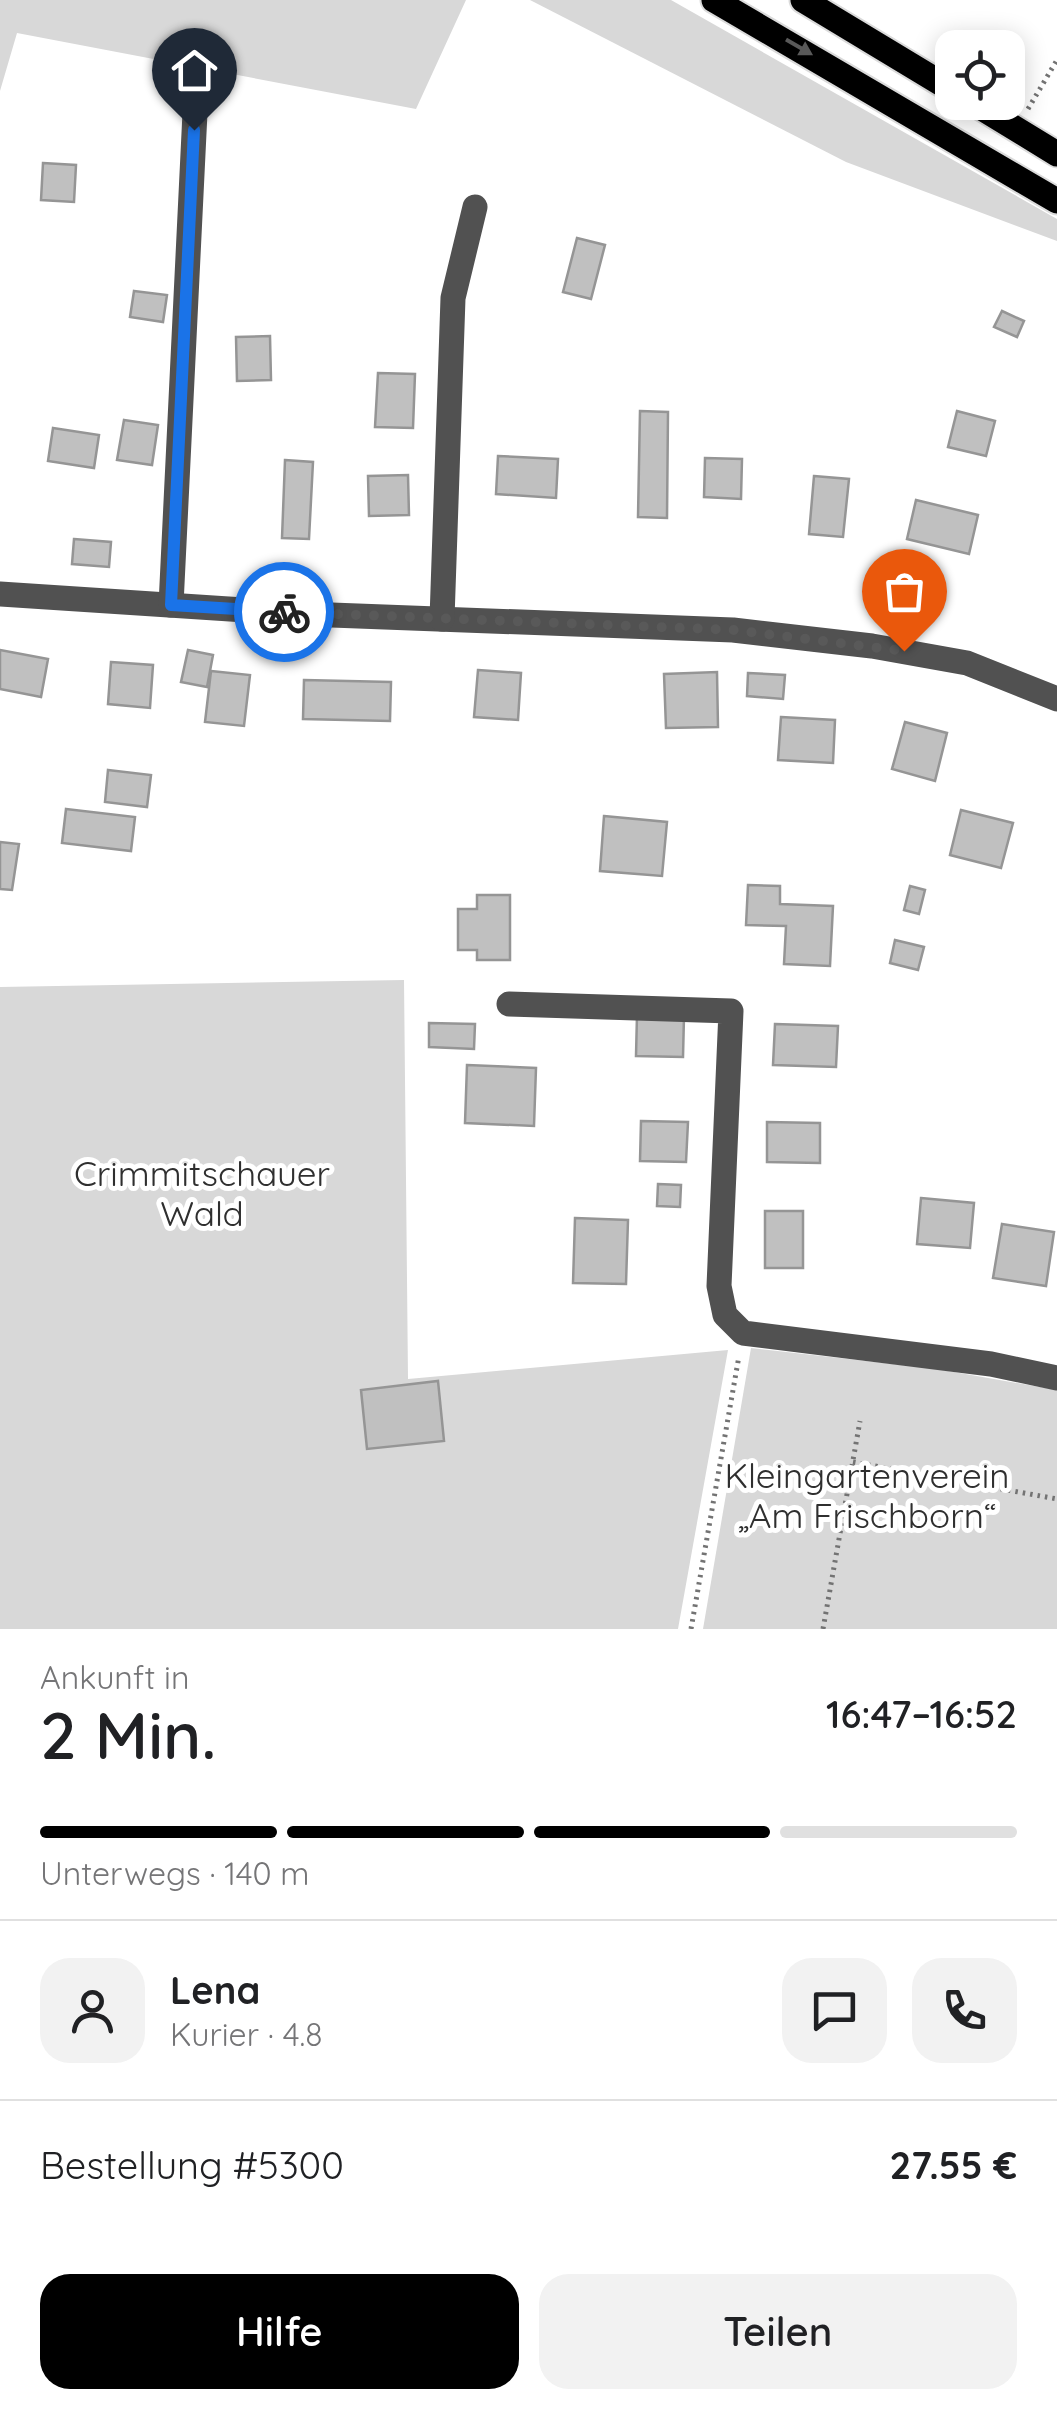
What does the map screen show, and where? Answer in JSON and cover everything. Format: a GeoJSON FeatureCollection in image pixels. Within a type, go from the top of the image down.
{"type":"FeatureCollection","features":[{"type":"Feature","properties":{"kind":"main road"},"geometry":{"type":"LineString","coordinates":[[714,0],[1057,201]]}},
{"type":"Feature","properties":{"kind":"main road"},"geometry":{"type":"LineString","coordinates":[[803,0],[935,80]]}},
{"type":"Feature","properties":{"kind":"main road"},"geometry":{"type":"LineString","coordinates":[[1000,120],[1057,154]]}},
{"type":"Feature","properties":{"kind":"street"},"geometry":{"type":"LineString","coordinates":[[171,605],[196,92]]}},
{"type":"Feature","properties":{"kind":"street"},"geometry":{"type":"LineString","coordinates":[[442,618],[453,298],[475,207]]}},
{"type":"Feature","properties":{"kind":"street"},"geometry":{"type":"LineString","coordinates":[[0,594],[733,630],[967,662],[1057,699]]}},
{"type":"Feature","properties":{"kind":"street"},"geometry":{"type":"LineString","coordinates":[[509,1004],[731,1011],[720,1286],[725,1315],[743,1333],[991,1364],[1057,1378]]}},
{"type":"Feature","properties":{"kind":"path"},"geometry":{"type":"LineString","coordinates":[[1016,130],[1057,60]]}},
{"type":"Feature","properties":{"kind":"path"},"geometry":{"type":"LineString","coordinates":[[691,1629],[743,1333]]}},
{"type":"Feature","properties":{"kind":"path"},"geometry":{"type":"LineString","coordinates":[[823,1629],[860,1421]]}},
{"type":"Feature","properties":{"kind":"path"},"geometry":{"type":"LineString","coordinates":[[853,1462],[1057,1499]]}},
{"type":"Feature","properties":{"kind":"green space"},"geometry":{"type":"Polygon","coordinates":[[[0,0],[466,0],[416,109],[17,33],[0,91],[0,0]]]}},
{"type":"Feature","properties":{"kind":"green space"},"geometry":{"type":"Polygon","coordinates":[[[530,0],[671,0],[1057,219],[1057,241],[846,162],[530,0]]]}},
{"type":"Feature","properties":{"kind":"green space","name":"Crimmitschauer Wald"},"geometry":{"type":"Polygon","coordinates":[[[404,980],[408,1379],[728,1350],[678,1629],[0,1629],[0,987],[404,980]]]}},
{"type":"Feature","properties":{"kind":"green space","name":"Kleingartenverein „Am Frischborn“"},"geometry":{"type":"Polygon","coordinates":[[[751,1348],[937,1369],[1057,1390],[1057,1629],[703,1629],[751,1348]]]}},
{"type":"Feature","properties":{"kind":"building"},"geometry":{"type":"Polygon","coordinates":[[[43,163],[76,165],[74,202],[41,200],[43,163]]]}},
{"type":"Feature","properties":{"kind":"building"},"geometry":{"type":"Polygon","coordinates":[[[577,238],[605,245],[591,299],[563,292],[577,238]]]}},
{"type":"Feature","properties":{"kind":"building"},"geometry":{"type":"Polygon","coordinates":[[[134,291],[167,295],[163,322],[130,317],[134,291]]]}},
{"type":"Feature","properties":{"kind":"building"},"geometry":{"type":"Polygon","coordinates":[[[1002,311],[1024,321],[1017,337],[994,327],[1002,311]]]}},
{"type":"Feature","properties":{"kind":"building"},"geometry":{"type":"Polygon","coordinates":[[[270,336],[271,380],[237,381],[236,337],[270,336]]]}},
{"type":"Feature","properties":{"kind":"building"},"geometry":{"type":"Polygon","coordinates":[[[378,373],[415,374],[413,428],[375,427],[378,373]]]}},
{"type":"Feature","properties":{"kind":"building"},"geometry":{"type":"Polygon","coordinates":[[[640,411],[668,412],[667,518],[638,517],[640,411]]]}},
{"type":"Feature","properties":{"kind":"building"},"geometry":{"type":"Polygon","coordinates":[[[957,411],[995,421],[986,456],[948,447],[957,411]]]}},
{"type":"Feature","properties":{"kind":"building"},"geometry":{"type":"Polygon","coordinates":[[[124,420],[158,425],[152,465],[117,460],[124,420]]]}},
{"type":"Feature","properties":{"kind":"building"},"geometry":{"type":"Polygon","coordinates":[[[53,428],[99,435],[94,468],[48,461],[53,428]]]}},
{"type":"Feature","properties":{"kind":"building"},"geometry":{"type":"Polygon","coordinates":[[[498,456],[558,459],[556,498],[496,494],[498,456]]]}},
{"type":"Feature","properties":{"kind":"building"},"geometry":{"type":"Polygon","coordinates":[[[705,458],[742,459],[741,499],[704,497],[705,458]]]}},
{"type":"Feature","properties":{"kind":"building"},"geometry":{"type":"Polygon","coordinates":[[[285,460],[313,462],[309,539],[282,538],[285,460]]]}},
{"type":"Feature","properties":{"kind":"building"},"geometry":{"type":"Polygon","coordinates":[[[408,475],[409,515],[369,516],[368,476],[408,475]]]}},
{"type":"Feature","properties":{"kind":"building"},"geometry":{"type":"Polygon","coordinates":[[[814,476],[849,479],[843,537],[809,534],[814,476]]]}},
{"type":"Feature","properties":{"kind":"building"},"geometry":{"type":"Polygon","coordinates":[[[916,500],[978,515],[969,554],[907,539],[916,500]]]}},
{"type":"Feature","properties":{"kind":"building"},"geometry":{"type":"Polygon","coordinates":[[[74,539],[111,542],[109,567],[72,564],[74,539]]]}},
{"type":"Feature","properties":{"kind":"building"},"geometry":{"type":"Polygon","coordinates":[[[0,650],[48,659],[41,697],[0,689],[0,650]]]}},
{"type":"Feature","properties":{"kind":"building"},"geometry":{"type":"Polygon","coordinates":[[[188,650],[213,655],[207,687],[181,682],[188,650]]]}},
{"type":"Feature","properties":{"kind":"building"},"geometry":{"type":"Polygon","coordinates":[[[111,662],[153,665],[150,708],[108,704],[111,662]]]}},
{"type":"Feature","properties":{"kind":"building"},"geometry":{"type":"Polygon","coordinates":[[[478,670],[521,673],[518,720],[474,717],[478,670]]]}},
{"type":"Feature","properties":{"kind":"building"},"geometry":{"type":"Polygon","coordinates":[[[211,671],[250,675],[244,726],[205,722],[211,671]]]}},
{"type":"Feature","properties":{"kind":"building"},"geometry":{"type":"Polygon","coordinates":[[[717,672],[718,727],[666,728],[664,674],[717,672]]]}},
{"type":"Feature","properties":{"kind":"building"},"geometry":{"type":"Polygon","coordinates":[[[748,673],[785,675],[783,699],[747,696],[748,673]]]}},
{"type":"Feature","properties":{"kind":"building"},"geometry":{"type":"Polygon","coordinates":[[[304,680],[391,682],[390,721],[303,719],[304,680]]]}},
{"type":"Feature","properties":{"kind":"building"},"geometry":{"type":"Polygon","coordinates":[[[781,717],[835,720],[833,763],[778,760],[781,717]]]}},
{"type":"Feature","properties":{"kind":"building"},"geometry":{"type":"Polygon","coordinates":[[[905,722],[947,733],[935,781],[892,769],[905,722]]]}},
{"type":"Feature","properties":{"kind":"building"},"geometry":{"type":"Polygon","coordinates":[[[108,770],[151,775],[147,807],[105,802],[108,770]]]}},
{"type":"Feature","properties":{"kind":"building"},"geometry":{"type":"Polygon","coordinates":[[[66,809],[135,817],[131,851],[62,843],[66,809]]]}},
{"type":"Feature","properties":{"kind":"building"},"geometry":{"type":"Polygon","coordinates":[[[961,810],[1013,823],[1001,868],[950,855],[961,810]]]}},
{"type":"Feature","properties":{"kind":"building"},"geometry":{"type":"Polygon","coordinates":[[[604,816],[667,822],[662,876],[600,871],[604,816]]]}},
{"type":"Feature","properties":{"kind":"building"},"geometry":{"type":"Polygon","coordinates":[[[0,842],[19,844],[12,890],[0,889],[0,842]]]}},
{"type":"Feature","properties":{"kind":"building"},"geometry":{"type":"Polygon","coordinates":[[[748,885],[780,886],[780,904],[833,906],[830,966],[784,964],[786,926],[746,925],[748,885]]]}},
{"type":"Feature","properties":{"kind":"building"},"geometry":{"type":"Polygon","coordinates":[[[910,886],[925,890],[919,914],[904,910],[910,886]]]}},
{"type":"Feature","properties":{"kind":"building"},"geometry":{"type":"Polygon","coordinates":[[[477,895],[510,895],[510,960],[477,960],[477,950],[458,950],[458,909],[477,909],[477,895]]]}},
{"type":"Feature","properties":{"kind":"building"},"geometry":{"type":"Polygon","coordinates":[[[895,940],[924,947],[918,970],[890,963],[895,940]]]}},
{"type":"Feature","properties":{"kind":"building"},"geometry":{"type":"Polygon","coordinates":[[[637,1015],[684,1016],[683,1057],[636,1056],[637,1015]]]}},
{"type":"Feature","properties":{"kind":"building"},"geometry":{"type":"Polygon","coordinates":[[[429,1023],[475,1024],[474,1049],[429,1047],[429,1023]]]}},
{"type":"Feature","properties":{"kind":"building"},"geometry":{"type":"Polygon","coordinates":[[[775,1024],[838,1026],[836,1067],[773,1065],[775,1024]]]}},
{"type":"Feature","properties":{"kind":"building"},"geometry":{"type":"Polygon","coordinates":[[[467,1065],[536,1068],[534,1126],[465,1123],[467,1065]]]}},
{"type":"Feature","properties":{"kind":"building"},"geometry":{"type":"Polygon","coordinates":[[[641,1121],[688,1122],[686,1162],[640,1161],[641,1121]]]}},
{"type":"Feature","properties":{"kind":"building"},"geometry":{"type":"Polygon","coordinates":[[[767,1122],[820,1123],[820,1163],[767,1162],[767,1122]]]}},
{"type":"Feature","properties":{"kind":"building"},"geometry":{"type":"Polygon","coordinates":[[[658,1184],[681,1185],[680,1207],[657,1206],[658,1184]]]}},
{"type":"Feature","properties":{"kind":"building"},"geometry":{"type":"Polygon","coordinates":[[[921,1198],[974,1203],[970,1248],[917,1244],[921,1198]]]}},
{"type":"Feature","properties":{"kind":"building"},"geometry":{"type":"Polygon","coordinates":[[[765,1211],[803,1211],[803,1268],[765,1268],[765,1211]]]}},
{"type":"Feature","properties":{"kind":"building"},"geometry":{"type":"Polygon","coordinates":[[[575,1218],[628,1220],[626,1284],[573,1283],[575,1218]]]}},
{"type":"Feature","properties":{"kind":"building"},"geometry":{"type":"Polygon","coordinates":[[[1002,1224],[1054,1232],[1046,1286],[993,1278],[1002,1224]]]}},
{"type":"Feature","properties":{"kind":"building"},"geometry":{"type":"Polygon","coordinates":[[[438,1381],[444,1441],[367,1449],[361,1390],[438,1381]]]}},
{"type":"Feature","properties":{"kind":"way so far"},"geometry":{"type":"LineString","coordinates":[[284,612],[733,630],[904,651]]}},
{"type":"Feature","properties":{"kind":"route"},"geometry":{"type":"LineString","coordinates":[[194,130],[171,605],[284,612]]}}]}
